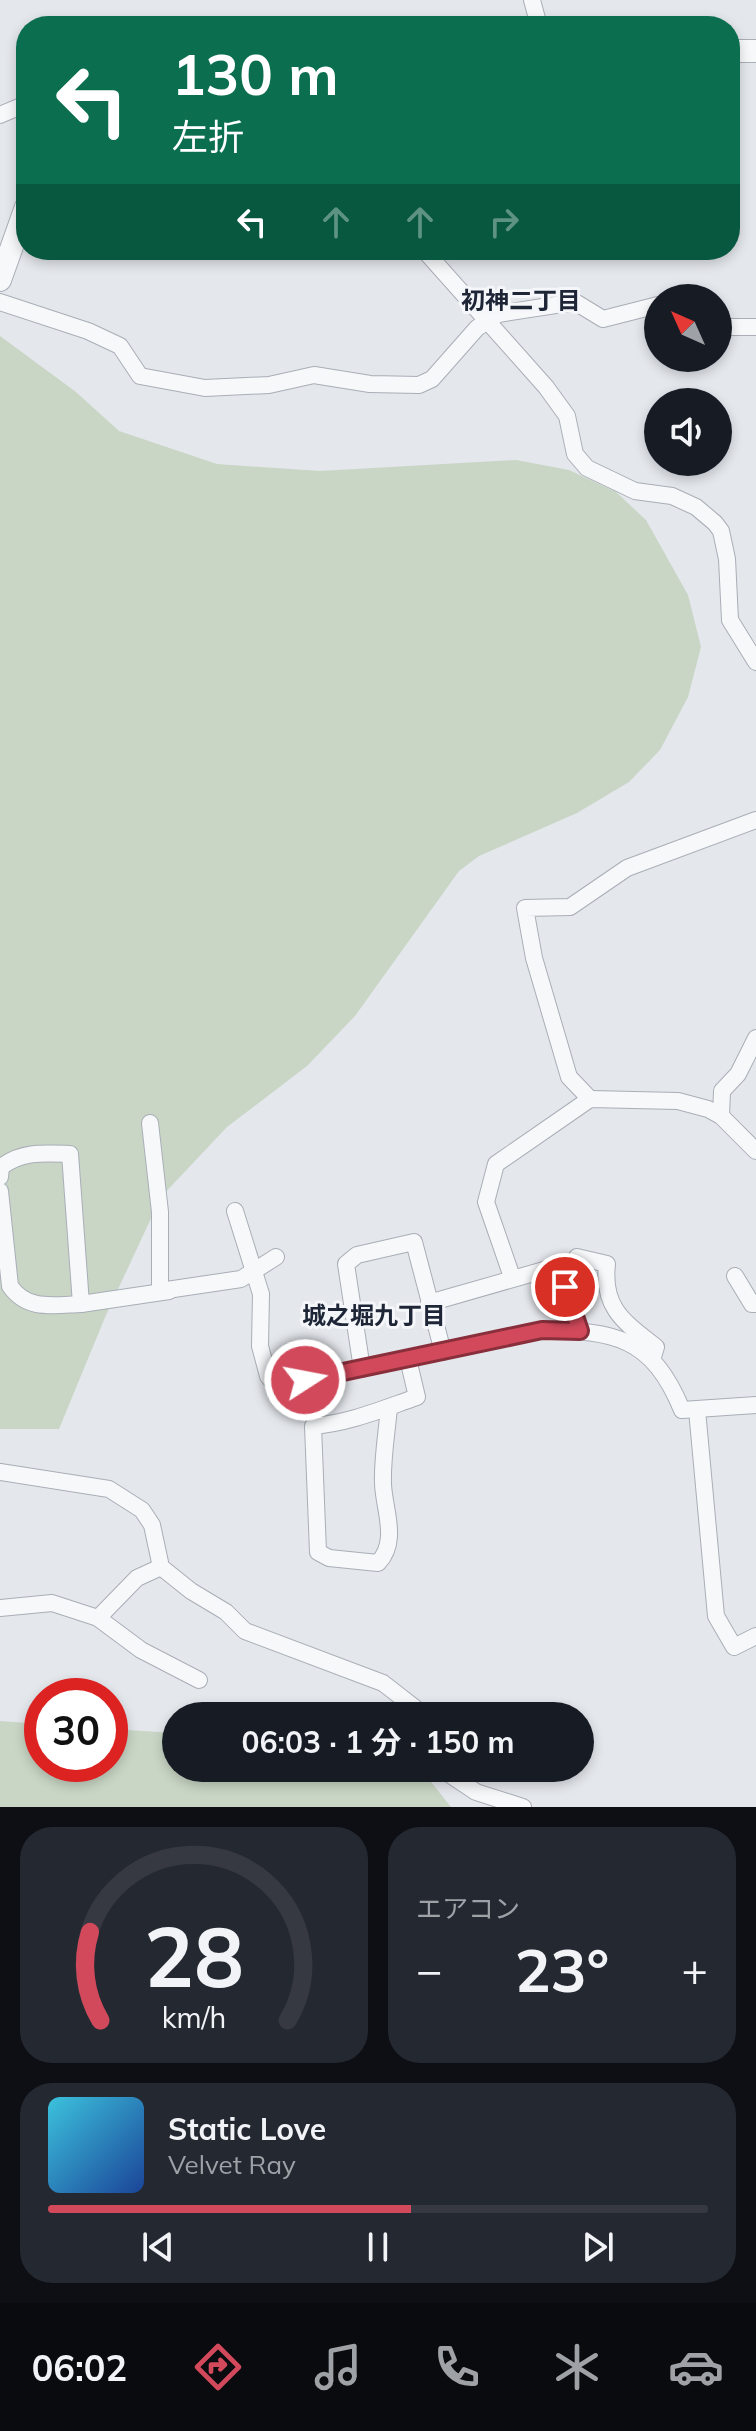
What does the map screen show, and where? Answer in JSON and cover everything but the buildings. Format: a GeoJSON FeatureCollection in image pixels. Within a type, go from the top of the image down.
{"type":"FeatureCollection","features":[{"type":"Feature","properties":{"kind":"street"},"geometry":{"type":"LineString","coordinates":[[0,280],[16,235]]}},
{"type":"Feature","properties":{"kind":"street"},"geometry":{"type":"LineString","coordinates":[[433,260],[488,320],[567,416],[575,454],[587,468],[635,491],[672,496],[696,507],[715,523],[721,531],[727,559],[730,620],[749,656],[756,662]]}},
{"type":"Feature","properties":{"kind":"street"},"geometry":{"type":"LineString","coordinates":[[0,302],[88,331],[120,346],[140,376],[205,388],[269,385],[314,375],[370,384],[419,385],[432,379],[488,320],[498,314],[533,306],[575,302],[603,319],[644,309]]}},
{"type":"Feature","properties":{"kind":"street"},"geometry":{"type":"LineString","coordinates":[[732,327],[756,327]]}},
{"type":"Feature","properties":{"kind":"street"},"geometry":{"type":"LineString","coordinates":[[590,1099],[569,1077],[534,958],[525,908],[570,907],[627,868],[756,820]]}},
{"type":"Feature","properties":{"kind":"street"},"geometry":{"type":"LineString","coordinates":[[721,1116],[722,1091],[738,1074],[756,1038]]}},
{"type":"Feature","properties":{"kind":"street"},"geometry":{"type":"LineString","coordinates":[[512,1277],[486,1202],[496,1164],[590,1099],[678,1101],[721,1116],[756,1151]]}},
{"type":"Feature","properties":{"kind":"street"},"geometry":{"type":"LineString","coordinates":[[150,1123],[160,1212],[160,1291]]}},
{"type":"Feature","properties":{"kind":"street"},"geometry":{"type":"LineString","coordinates":[[0,1177],[1,1167],[14,1157],[39,1152],[70,1154],[81,1304]]}},
{"type":"Feature","properties":{"kind":"street"},"geometry":{"type":"LineString","coordinates":[[0,1191],[10,1286],[18,1298],[41,1305],[81,1304],[170,1291],[160,1291]]}},
{"type":"Feature","properties":{"kind":"street"},"geometry":{"type":"LineString","coordinates":[[235,1211],[263,1305],[260,1346],[268,1376],[276,1386],[542,1330],[580,1331],[616,1338],[653,1357],[669,1378],[682,1410],[756,1405]]}},
{"type":"Feature","properties":{"kind":"street"},"geometry":{"type":"LineString","coordinates":[[362,1369],[346,1264],[357,1255],[414,1242],[443,1352]]}},
{"type":"Feature","properties":{"kind":"street"},"geometry":{"type":"LineString","coordinates":[[160,1291],[221,1285],[241,1279],[276,1257]]}},
{"type":"Feature","properties":{"kind":"street"},"geometry":{"type":"LineString","coordinates":[[577,1257],[607,1264],[604,1288],[620,1319],[656,1347],[653,1357]]}},
{"type":"Feature","properties":{"kind":"street"},"geometry":{"type":"LineString","coordinates":[[429,1303],[558,1266],[580,1331]]}},
{"type":"Feature","properties":{"kind":"street"},"geometry":{"type":"LineString","coordinates":[[735,1276],[752,1304],[756,1304]]}},
{"type":"Feature","properties":{"kind":"street"},"geometry":{"type":"LineString","coordinates":[[389,1407],[383,1486],[388,1506],[389,1543],[385,1556],[378,1563],[329,1558],[318,1552],[313,1426],[345,1423],[389,1407],[417,1397],[408,1359]]}},
{"type":"Feature","properties":{"kind":"street"},"geometry":{"type":"LineString","coordinates":[[697,1410],[716,1616],[734,1647],[756,1636]]}},
{"type":"Feature","properties":{"kind":"street"},"geometry":{"type":"LineString","coordinates":[[0,1472],[109,1489],[124,1497],[142,1510],[152,1525],[161,1567],[191,1591],[226,1612],[245,1631],[383,1683],[409,1702]]}},
{"type":"Feature","properties":{"kind":"street"},"geometry":{"type":"LineString","coordinates":[[98,1618],[137,1578],[161,1567]]}},
{"type":"Feature","properties":{"kind":"street"},"geometry":{"type":"LineString","coordinates":[[0,1608],[52,1603],[98,1618],[141,1650],[199,1680]]}},
{"type":"Feature","properties":{"kind":"street"},"geometry":{"type":"LineString","coordinates":[[461,1782],[476,1792],[523,1807]]}},
{"type":"Feature","properties":{"kind":"green space"},"geometry":{"type":"Polygon","coordinates":[[[0,336],[76,392],[119,431],[217,464],[320,471],[516,460],[569,470],[616,492],[646,520],[688,595],[701,647],[688,697],[660,750],[629,782],[577,813],[479,856],[459,871],[355,1016],[307,1066],[227,1127],[161,1197],[106,1315],[59,1429],[0,1429],[0,336]]]}},
{"type":"Feature","properties":{"kind":"green space"},"geometry":{"type":"Polygon","coordinates":[[[0,1721],[24,1723],[24,1782],[128,1782],[128,1730],[162,1732],[162,1782],[431,1782],[451,1807],[0,1807],[0,1721]]]}},
{"type":"Feature","properties":{"kind":"district","name":"初神二丁目"},"geometry":{"type":"Point","coordinates":[521,300]}},
{"type":"Feature","properties":{"kind":"district","name":"城之堀九丁目"},"geometry":{"type":"Point","coordinates":[374,1315]}},
{"type":"Feature","properties":{"kind":"route"},"geometry":{"type":"LineString","coordinates":[[305,1380],[542,1330],[580,1331],[565,1287]]}}]}
